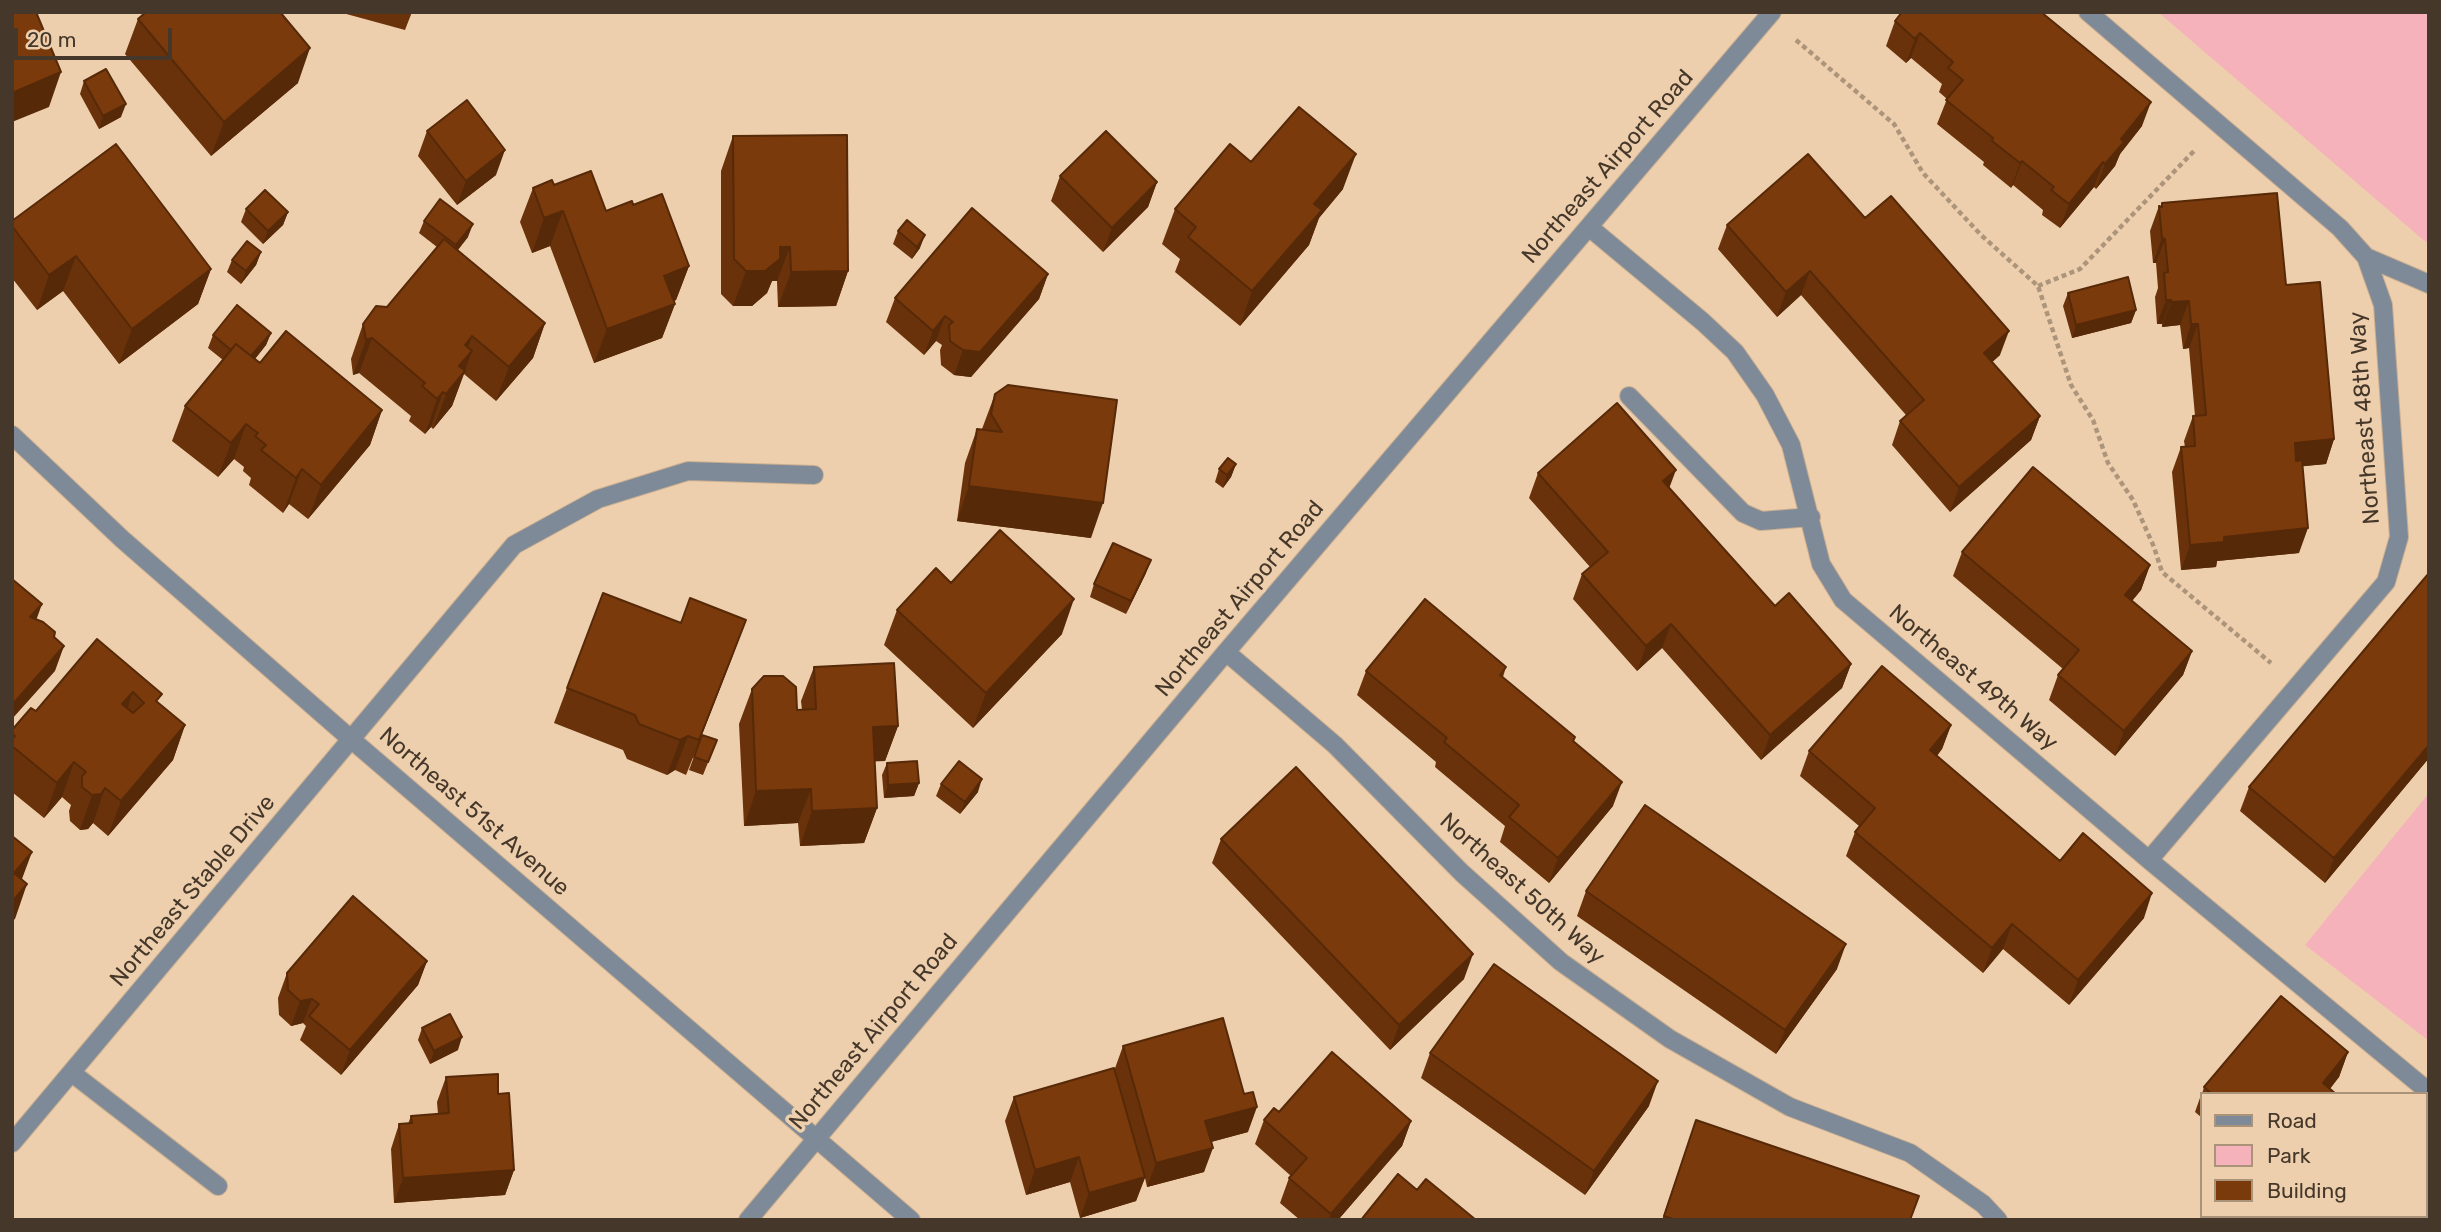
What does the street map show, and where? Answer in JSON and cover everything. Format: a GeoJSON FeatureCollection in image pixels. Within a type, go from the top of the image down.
{"type":"FeatureCollection","features":[{"type":"Feature","properties":{"kind":"street","name":"Northeast 48th Way"},"geometry":{"type":"LineString","coordinates":[[2088,12],[2340,228],[2366,257],[2383,306],[2399,537],[2386,582],[2149,860]]}},
{"type":"Feature","properties":{"kind":"street","name":"Northeast Airport Road"},"geometry":{"type":"LineString","coordinates":[[748,1220],[1226,652],[1771,14]]}},
{"type":"Feature","properties":{"kind":"street","name":"Northeast 49th Way"},"geometry":{"type":"LineString","coordinates":[[1589,227],[1735,352],[1765,395],[1791,445],[1821,565],[1843,600],[2149,860],[2429,1092]]}},
{"type":"Feature","properties":{"kind":"street"},"geometry":{"type":"LineString","coordinates":[[2366,257],[2429,284]]}},
{"type":"Feature","properties":{"kind":"street"},"geometry":{"type":"LineString","coordinates":[[1629,396],[1743,513],[1761,521],[1811,517]]}},
{"type":"Feature","properties":{"kind":"street","name":"Northeast 51st Avenue"},"geometry":{"type":"LineString","coordinates":[[12,435],[122,539],[352,740],[911,1220]]}},
{"type":"Feature","properties":{"kind":"street","name":"Northeast Stable Drive"},"geometry":{"type":"LineString","coordinates":[[12,1143],[514,545],[598,499],[688,471],[814,475]]}},
{"type":"Feature","properties":{"kind":"street","name":"Northeast 50th Way"},"geometry":{"type":"LineString","coordinates":[[1226,652],[1335,745],[1462,873],[1561,962],[1670,1039],[1790,1107],[1910,1153],[1983,1204],[1998,1220]]}},
{"type":"Feature","properties":{"kind":"street"},"geometry":{"type":"LineString","coordinates":[[72,1073],[218,1186]]}},
{"type":"Feature","properties":{"kind":"path"},"geometry":{"type":"LineString","coordinates":[[1771,14],[1894,124],[1923,173],[1981,235],[2038,286],[2071,385],[2093,420],[2108,463],[2133,500],[2162,572],[2298,686]]}},
{"type":"Feature","properties":{"kind":"path"},"geometry":{"type":"LineString","coordinates":[[2038,286],[2080,269],[2221,125]]}},
{"type":"Feature","properties":{"kind":"green space"},"geometry":{"type":"Polygon","coordinates":[[[2158,12],[2429,12],[2429,244],[2421,238],[2158,12]]]}},
{"type":"Feature","properties":{"kind":"green space"},"geometry":{"type":"Polygon","coordinates":[[[2429,793],[2429,1041],[2305,945],[2429,793]]]}},
{"type":"Feature","properties":{"kind":"building"},"geometry":{"type":"Polygon","coordinates":[[[12,12],[36,12],[61,72],[12,93],[12,12]]]}},
{"type":"Feature","properties":{"kind":"building"},"geometry":{"type":"Polygon","coordinates":[[[146,12],[280,12],[310,48],[224,122],[138,19],[146,12]]]}},
{"type":"Feature","properties":{"kind":"building"},"geometry":{"type":"Polygon","coordinates":[[[1902,12],[2041,12],[2151,102],[2121,139],[2124,142],[2105,164],[2103,162],[2069,204],[2051,190],[2054,187],[1992,141],[1993,138],[1946,100],[1963,80],[1948,68],[1953,62],[1920,33],[1915,39],[1895,21],[1902,12]]]}},
{"type":"Feature","properties":{"kind":"building"},"geometry":{"type":"Polygon","coordinates":[[[106,69],[126,104],[103,116],[84,81],[106,69]]]}},
{"type":"Feature","properties":{"kind":"building"},"geometry":{"type":"Polygon","coordinates":[[[467,100],[505,150],[466,181],[427,131],[467,100]]]}},
{"type":"Feature","properties":{"kind":"building"},"geometry":{"type":"Polygon","coordinates":[[[1299,107],[1356,154],[1314,204],[1322,210],[1252,291],[1188,237],[1196,227],[1175,209],[1230,144],[1251,162],[1299,107]]]}},
{"type":"Feature","properties":{"kind":"building"},"geometry":{"type":"Polygon","coordinates":[[[1106,131],[1157,182],[1112,228],[1060,176],[1106,131]]]}},
{"type":"Feature","properties":{"kind":"building"},"geometry":{"type":"Polygon","coordinates":[[[847,135],[848,271],[791,272],[790,247],[780,247],[780,259],[765,271],[746,271],[734,259],[733,136],[847,135]]]}},
{"type":"Feature","properties":{"kind":"building"},"geometry":{"type":"Polygon","coordinates":[[[116,144],[211,269],[132,329],[76,256],[49,275],[12,226],[12,221],[116,144]]]}},
{"type":"Feature","properties":{"kind":"building"},"geometry":{"type":"Polygon","coordinates":[[[1808,154],[1865,218],[1891,196],[2009,331],[1984,353],[2040,416],[1959,487],[1900,421],[1924,400],[1810,271],[1786,292],[1727,225],[1808,154]]]}},
{"type":"Feature","properties":{"kind":"building"},"geometry":{"type":"Polygon","coordinates":[[[591,171],[606,211],[632,201],[633,205],[662,194],[689,266],[664,276],[675,304],[607,329],[563,211],[544,218],[533,188],[552,180],[554,185],[591,171]]]}},
{"type":"Feature","properties":{"kind":"building"},"geometry":{"type":"Polygon","coordinates":[[[265,190],[288,212],[268,231],[246,209],[265,190]]]}},
{"type":"Feature","properties":{"kind":"building"},"geometry":{"type":"Polygon","coordinates":[[[2277,193],[2286,285],[2320,282],[2334,439],[2295,443],[2296,461],[2302,460],[2308,528],[2224,537],[2224,542],[2190,545],[2181,447],[2195,446],[2193,416],[2206,415],[2198,324],[2191,324],[2189,301],[2166,300],[2164,273],[2168,272],[2159,206],[2162,207],[2162,203],[2277,193]]]}},
{"type":"Feature","properties":{"kind":"building"},"geometry":{"type":"Polygon","coordinates":[[[440,199],[473,224],[456,245],[424,221],[440,199]]]}},
{"type":"Feature","properties":{"kind":"building"},"geometry":{"type":"Polygon","coordinates":[[[972,208],[1048,274],[980,352],[963,350],[950,341],[949,325],[953,322],[945,316],[933,331],[895,298],[972,208]]]}},
{"type":"Feature","properties":{"kind":"building"},"geometry":{"type":"Polygon","coordinates":[[[907,220],[925,235],[917,247],[898,231],[907,220]]]}},
{"type":"Feature","properties":{"kind":"building"},"geometry":{"type":"Polygon","coordinates":[[[444,239],[545,323],[509,367],[472,336],[465,345],[472,351],[459,366],[465,371],[446,394],[443,392],[437,399],[422,386],[425,383],[372,338],[366,340],[363,324],[376,306],[387,307],[444,239]]]}},
{"type":"Feature","properties":{"kind":"building"},"geometry":{"type":"Polygon","coordinates":[[[247,241],[261,252],[246,271],[232,260],[247,241]]]}},
{"type":"Feature","properties":{"kind":"building"},"geometry":{"type":"Polygon","coordinates":[[[2128,277],[2136,310],[2076,325],[2068,293],[2128,277]]]}},
{"type":"Feature","properties":{"kind":"building"},"geometry":{"type":"Polygon","coordinates":[[[237,305],[271,333],[251,356],[236,344],[231,350],[213,335],[237,305]]]}},
{"type":"Feature","properties":{"kind":"building"},"geometry":{"type":"Polygon","coordinates":[[[286,331],[382,410],[321,485],[302,469],[296,478],[261,450],[266,445],[255,436],[258,433],[246,424],[231,443],[185,406],[236,344],[260,363],[286,331]]]}},
{"type":"Feature","properties":{"kind":"building"},"geometry":{"type":"Polygon","coordinates":[[[1008,385],[1117,400],[1103,503],[969,486],[977,429],[1002,432],[991,414],[995,394],[1008,385]]]}},
{"type":"Feature","properties":{"kind":"building"},"geometry":{"type":"Polygon","coordinates":[[[1617,403],[1676,470],[1663,481],[1775,606],[1789,593],[1851,664],[1770,735],[1671,624],[1646,646],[1582,574],[1608,552],[1538,473],[1617,403]]]}},
{"type":"Feature","properties":{"kind":"building"},"geometry":{"type":"Polygon","coordinates":[[[1228,458],[1236,464],[1227,475],[1219,469],[1228,458]]]}},
{"type":"Feature","properties":{"kind":"building"},"geometry":{"type":"Polygon","coordinates":[[[2033,467],[2150,565],[2125,595],[2192,651],[2124,731],[2058,675],[2079,650],[1962,552],[2033,467]]]}},
{"type":"Feature","properties":{"kind":"building"},"geometry":{"type":"Polygon","coordinates":[[[1000,530],[1074,599],[986,693],[897,610],[936,568],[951,583],[1000,530]]]}},
{"type":"Feature","properties":{"kind":"building"},"geometry":{"type":"Polygon","coordinates":[[[1113,543],[1151,560],[1131,601],[1094,584],[1113,543]]]}},
{"type":"Feature","properties":{"kind":"building"},"geometry":{"type":"Polygon","coordinates":[[[2429,573],[2429,745],[2334,858],[2249,787],[2429,573]]]}},
{"type":"Feature","properties":{"kind":"building"},"geometry":{"type":"Polygon","coordinates":[[[12,579],[42,604],[30,617],[43,622],[55,632],[54,637],[64,646],[12,705],[12,579]]]}},
{"type":"Feature","properties":{"kind":"building"},"geometry":{"type":"Polygon","coordinates":[[[603,593],[681,623],[690,598],[746,620],[699,740],[688,736],[680,740],[639,724],[635,715],[567,688],[603,593]]]}},
{"type":"Feature","properties":{"kind":"building"},"geometry":{"type":"Polygon","coordinates":[[[1425,599],[1506,667],[1500,675],[1575,737],[1573,741],[1622,782],[1558,858],[1509,817],[1519,805],[1444,742],[1447,738],[1366,671],[1425,599]]]}},
{"type":"Feature","properties":{"kind":"building"},"geometry":{"type":"Polygon","coordinates":[[[97,639],[162,694],[156,701],[185,725],[121,801],[105,788],[101,794],[92,795],[82,787],[82,776],[86,772],[74,762],[57,783],[12,746],[15,736],[12,730],[31,708],[36,711],[97,639]],[[133,692],[122,704],[133,713],[144,703],[133,692]]]}},
{"type":"Feature","properties":{"kind":"building"},"geometry":{"type":"Polygon","coordinates":[[[894,663],[898,726],[873,727],[877,808],[812,811],[811,789],[756,791],[752,689],[764,676],[783,676],[796,687],[797,710],[816,709],[814,667],[894,663]]]}},
{"type":"Feature","properties":{"kind":"building"},"geometry":{"type":"Polygon","coordinates":[[[1882,666],[1951,725],[1930,750],[2060,861],[2083,833],[2152,893],[2078,980],[2012,924],[1992,948],[1855,832],[1875,808],[1809,751],[1882,666]]]}},
{"type":"Feature","properties":{"kind":"building"},"geometry":{"type":"Polygon","coordinates":[[[702,735],[717,740],[708,762],[694,757],[702,735]]]}},
{"type":"Feature","properties":{"kind":"building"},"geometry":{"type":"Polygon","coordinates":[[[917,761],[919,783],[888,785],[887,763],[917,761]]]}},
{"type":"Feature","properties":{"kind":"building"},"geometry":{"type":"Polygon","coordinates":[[[959,761],[982,779],[965,802],[941,784],[959,761]]]}},
{"type":"Feature","properties":{"kind":"building"},"geometry":{"type":"Polygon","coordinates":[[[1296,767],[1473,954],[1399,1025],[1221,839],[1296,767]]]}},
{"type":"Feature","properties":{"kind":"building"},"geometry":{"type":"Polygon","coordinates":[[[1645,805],[1846,944],[1785,1030],[1586,891],[1645,805]]]}},
{"type":"Feature","properties":{"kind":"building"},"geometry":{"type":"Polygon","coordinates":[[[12,836],[32,852],[14,873],[27,884],[12,902],[12,836]]]}},
{"type":"Feature","properties":{"kind":"building"},"geometry":{"type":"Polygon","coordinates":[[[353,896],[427,961],[350,1050],[309,1016],[319,1004],[312,999],[300,1001],[288,990],[287,973],[353,896]]]}},
{"type":"Feature","properties":{"kind":"building"},"geometry":{"type":"Polygon","coordinates":[[[1494,964],[1658,1081],[1594,1171],[1430,1053],[1494,964]]]}},
{"type":"Feature","properties":{"kind":"building"},"geometry":{"type":"Polygon","coordinates":[[[2281,996],[2348,1052],[2323,1083],[2334,1092],[2210,1092],[2204,1087],[2281,996]]]}},
{"type":"Feature","properties":{"kind":"building"},"geometry":{"type":"Polygon","coordinates":[[[450,1014],[462,1037],[434,1051],[422,1028],[450,1014]]]}},
{"type":"Feature","properties":{"kind":"building"},"geometry":{"type":"Polygon","coordinates":[[[1223,1018],[1244,1094],[1253,1092],[1257,1107],[1205,1121],[1213,1148],[1156,1163],[1123,1046],[1223,1018]]]}},
{"type":"Feature","properties":{"kind":"building"},"geometry":{"type":"Polygon","coordinates":[[[1332,1052],[1411,1121],[1331,1214],[1289,1178],[1307,1158],[1264,1120],[1274,1108],[1279,1112],[1332,1052]]]}},
{"type":"Feature","properties":{"kind":"building"},"geometry":{"type":"Polygon","coordinates":[[[1114,1068],[1145,1177],[1089,1193],[1079,1157],[1035,1170],[1014,1097],[1114,1068]]]}},
{"type":"Feature","properties":{"kind":"building"},"geometry":{"type":"Polygon","coordinates":[[[498,1074],[498,1094],[509,1093],[514,1170],[403,1178],[399,1124],[412,1123],[411,1116],[449,1113],[446,1077],[498,1074]]]}},
{"type":"Feature","properties":{"kind":"building"},"geometry":{"type":"Polygon","coordinates":[[[1696,1120],[1919,1196],[1910,1220],[1676,1220],[1664,1216],[1696,1120]]]}},
{"type":"Feature","properties":{"kind":"building"},"geometry":{"type":"Polygon","coordinates":[[[2427,1170],[2429,1172],[2429,1220],[2302,1218],[2427,1218],[2427,1170]]]}},
{"type":"Feature","properties":{"kind":"building"},"geometry":{"type":"Polygon","coordinates":[[[1398,1174],[1417,1190],[1426,1179],[1476,1220],[1361,1220],[1398,1174]]]}}]}
